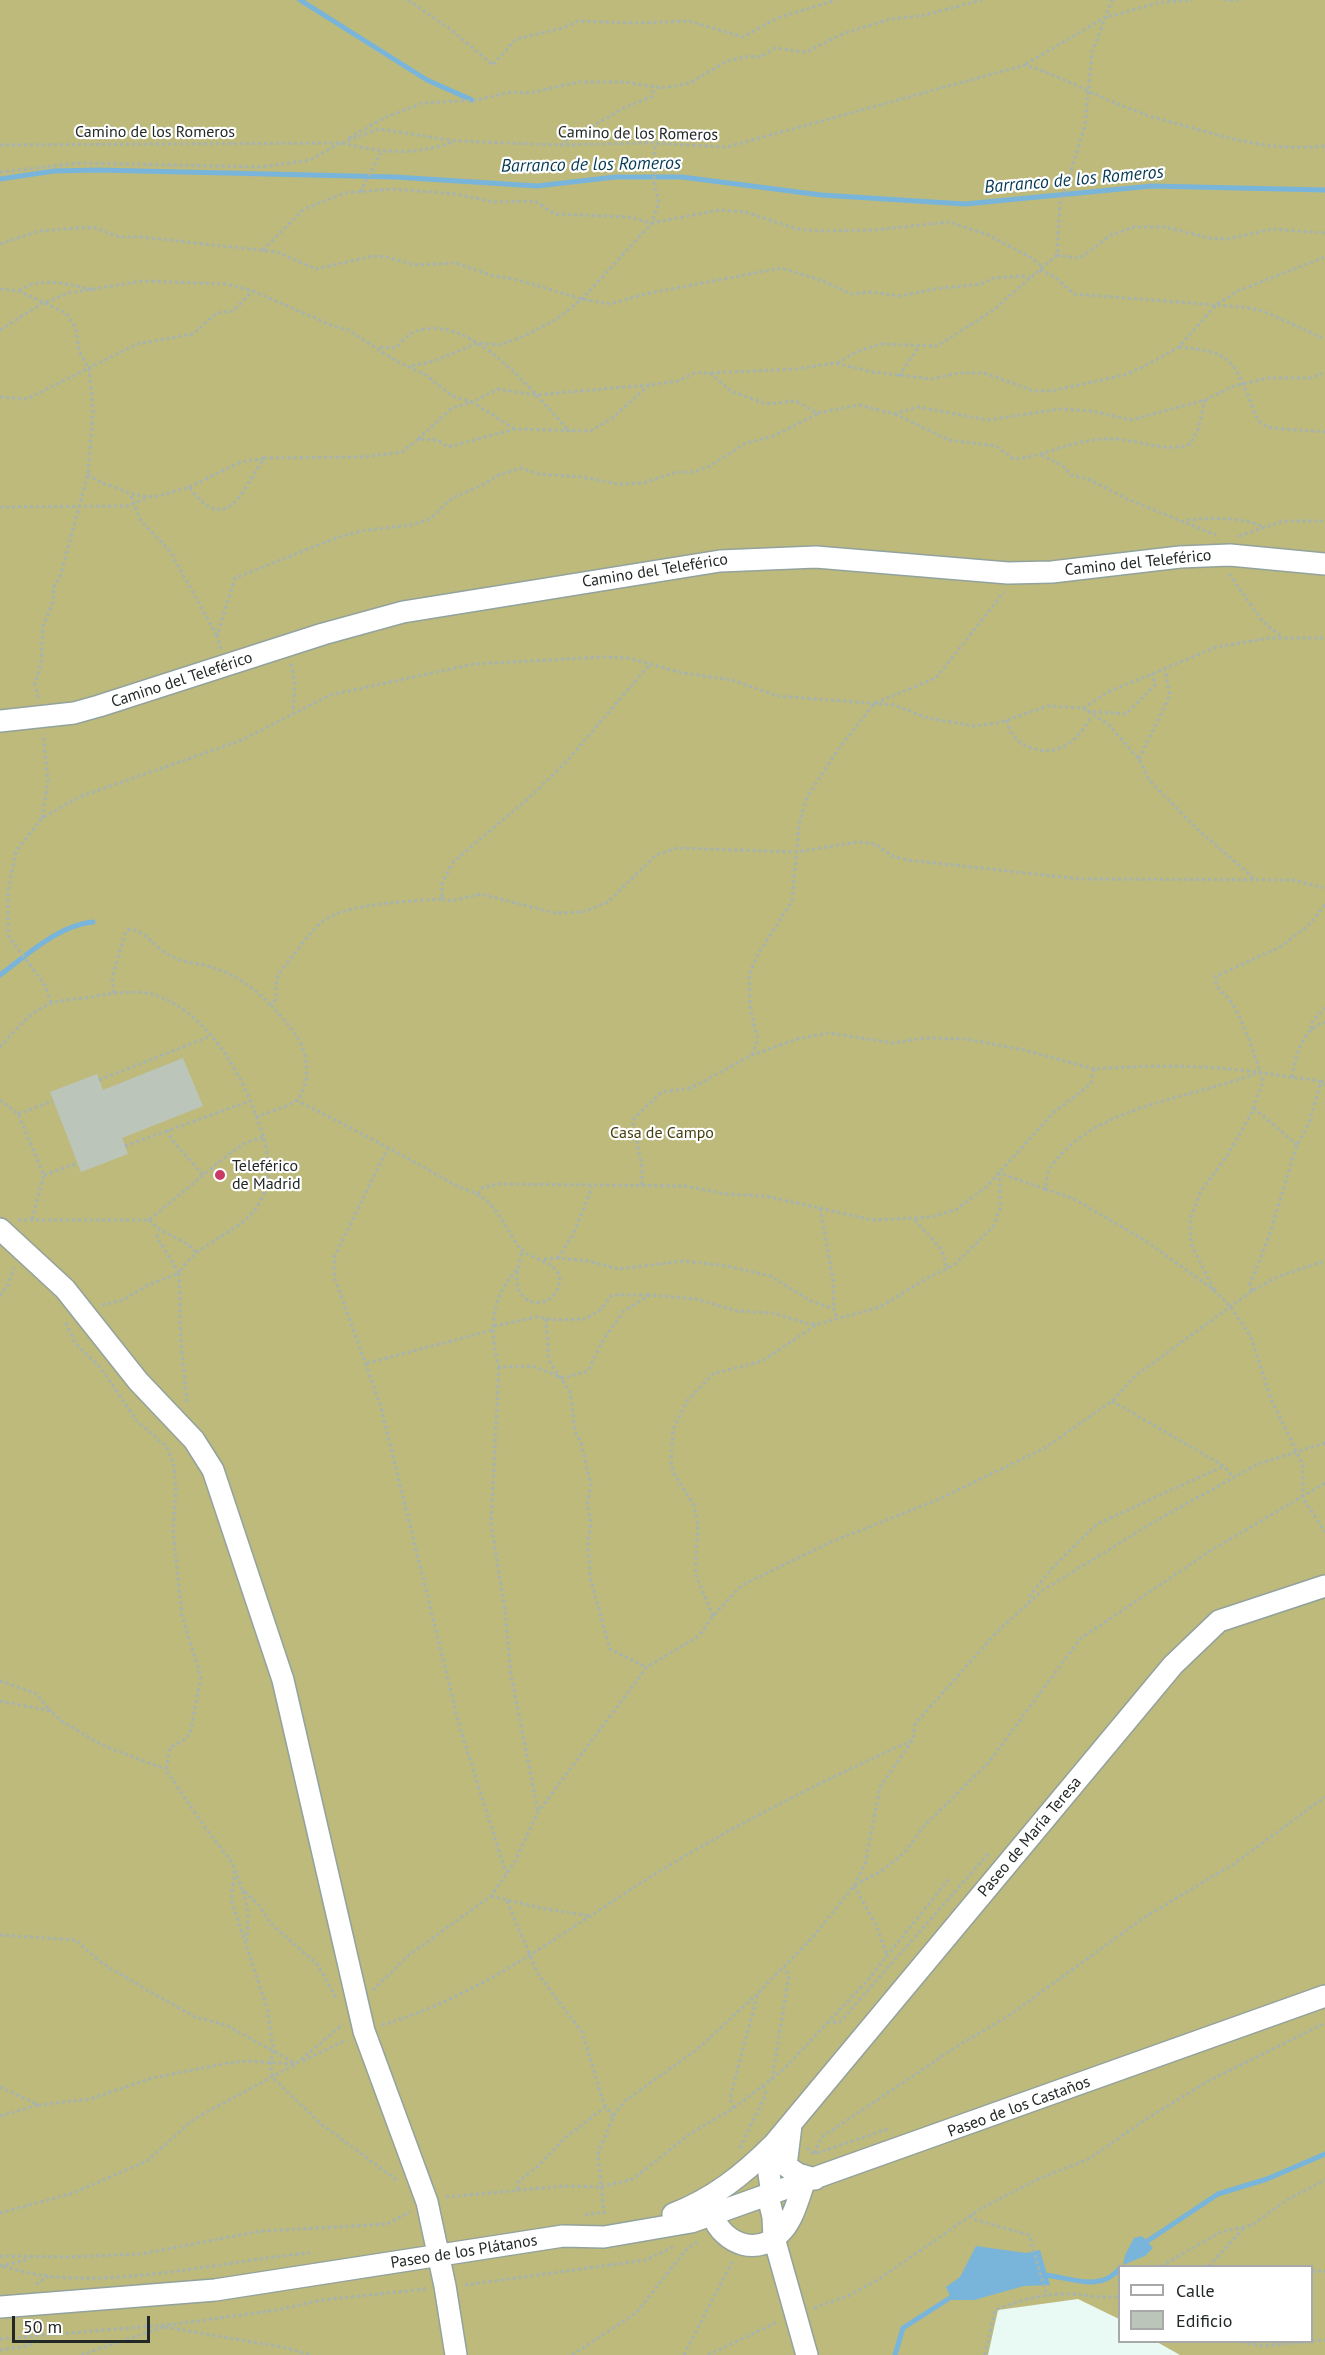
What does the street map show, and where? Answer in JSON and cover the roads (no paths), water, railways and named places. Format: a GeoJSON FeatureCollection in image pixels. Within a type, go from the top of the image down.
{"type":"FeatureCollection","features":[{"type":"Feature","properties":{"kind":"street","name":"Camino del Teleférico"},"geometry":{"type":"LineString","coordinates":[[0,721],[74,713],[323,634],[403,612],[732,559],[816,557],[1008,573],[1052,572],[1180,557],[1232,556],[1325,564]]}},
{"type":"Feature","properties":{"kind":"street"},"geometry":{"type":"LineString","coordinates":[[3,1223],[55,1278],[138,1381],[201,1449],[213,1470],[283,1680],[354,2010],[364,2031],[427,2202],[456,2355]]}},
{"type":"Feature","properties":{"kind":"street","name":"Paseo de María Teresa"},"geometry":{"type":"LineString","coordinates":[[712,2213],[732,2181],[774,2144],[797,2132],[1173,1665],[1210,1627],[1229,1616],[1325,1586]]}},
{"type":"Feature","properties":{"kind":"street","name":"Paseo de los Castaños"},"geometry":{"type":"LineString","coordinates":[[712,2213],[813,2180],[1325,1996]]}},
{"type":"Feature","properties":{"kind":"street"},"geometry":{"type":"LineString","coordinates":[[563,2236],[606,2220],[712,2213],[726,2237],[742,2244],[764,2242],[774,2238],[782,2232],[813,2180],[786,2166],[797,2132]]}},
{"type":"Feature","properties":{"kind":"street"},"geometry":{"type":"LineString","coordinates":[[774,2144],[769,2174],[774,2238],[807,2355]]}},
{"type":"Feature","properties":{"kind":"street","name":"Paseo de los Plátanos"},"geometry":{"type":"LineString","coordinates":[[0,2307],[215,2290],[563,2236],[629,2234],[691,2222],[712,2213]]}},
{"type":"Feature","properties":{"kind":"water"},"geometry":{"type":"Polygon","coordinates":[[[1142,2236],[1153,2248],[1145,2256],[1123,2265],[1125,2255],[1134,2238],[1142,2236]]]}},
{"type":"Feature","properties":{"kind":"water"},"geometry":{"type":"Polygon","coordinates":[[[976,2246],[1026,2253],[1040,2250],[1050,2285],[1024,2286],[974,2300],[952,2300],[946,2287],[960,2277],[976,2246]]]}},
{"type":"Feature","properties":{"kind":"waterway"},"geometry":{"type":"LineString","coordinates":[[300,0],[427,80],[472,100]]}},
{"type":"Feature","properties":{"kind":"waterway","name":"Barranco de los Romeros"},"geometry":{"type":"LineString","coordinates":[[0,179],[54,171],[98,170],[395,177],[537,186],[615,177],[682,177],[821,195],[965,204],[1152,186],[1325,190]]}},
{"type":"Feature","properties":{"kind":"waterway"},"geometry":{"type":"LineString","coordinates":[[0,975],[56,935],[80,924],[93,922]]}},
{"type":"Feature","properties":{"kind":"waterway"},"geometry":{"type":"LineString","coordinates":[[1143,2244],[1218,2194],[1267,2179],[1325,2154]]}},
{"type":"Feature","properties":{"kind":"waterway"},"geometry":{"type":"LineString","coordinates":[[1043,2275],[1093,2282],[1112,2276],[1118,2270]]}},
{"type":"Feature","properties":{"kind":"waterway"},"geometry":{"type":"LineString","coordinates":[[895,2355],[903,2328],[956,2294]]}},
{"type":"Feature","properties":{"kind":"place","name":"Teleférico de Madrid"},"geometry":{"type":"Point","coordinates":[220,1175]}},
{"type":"Feature","properties":{"kind":"park label","name":"Casa de Campo"},"geometry":{"type":"Point","coordinates":[662,1133]}}]}
